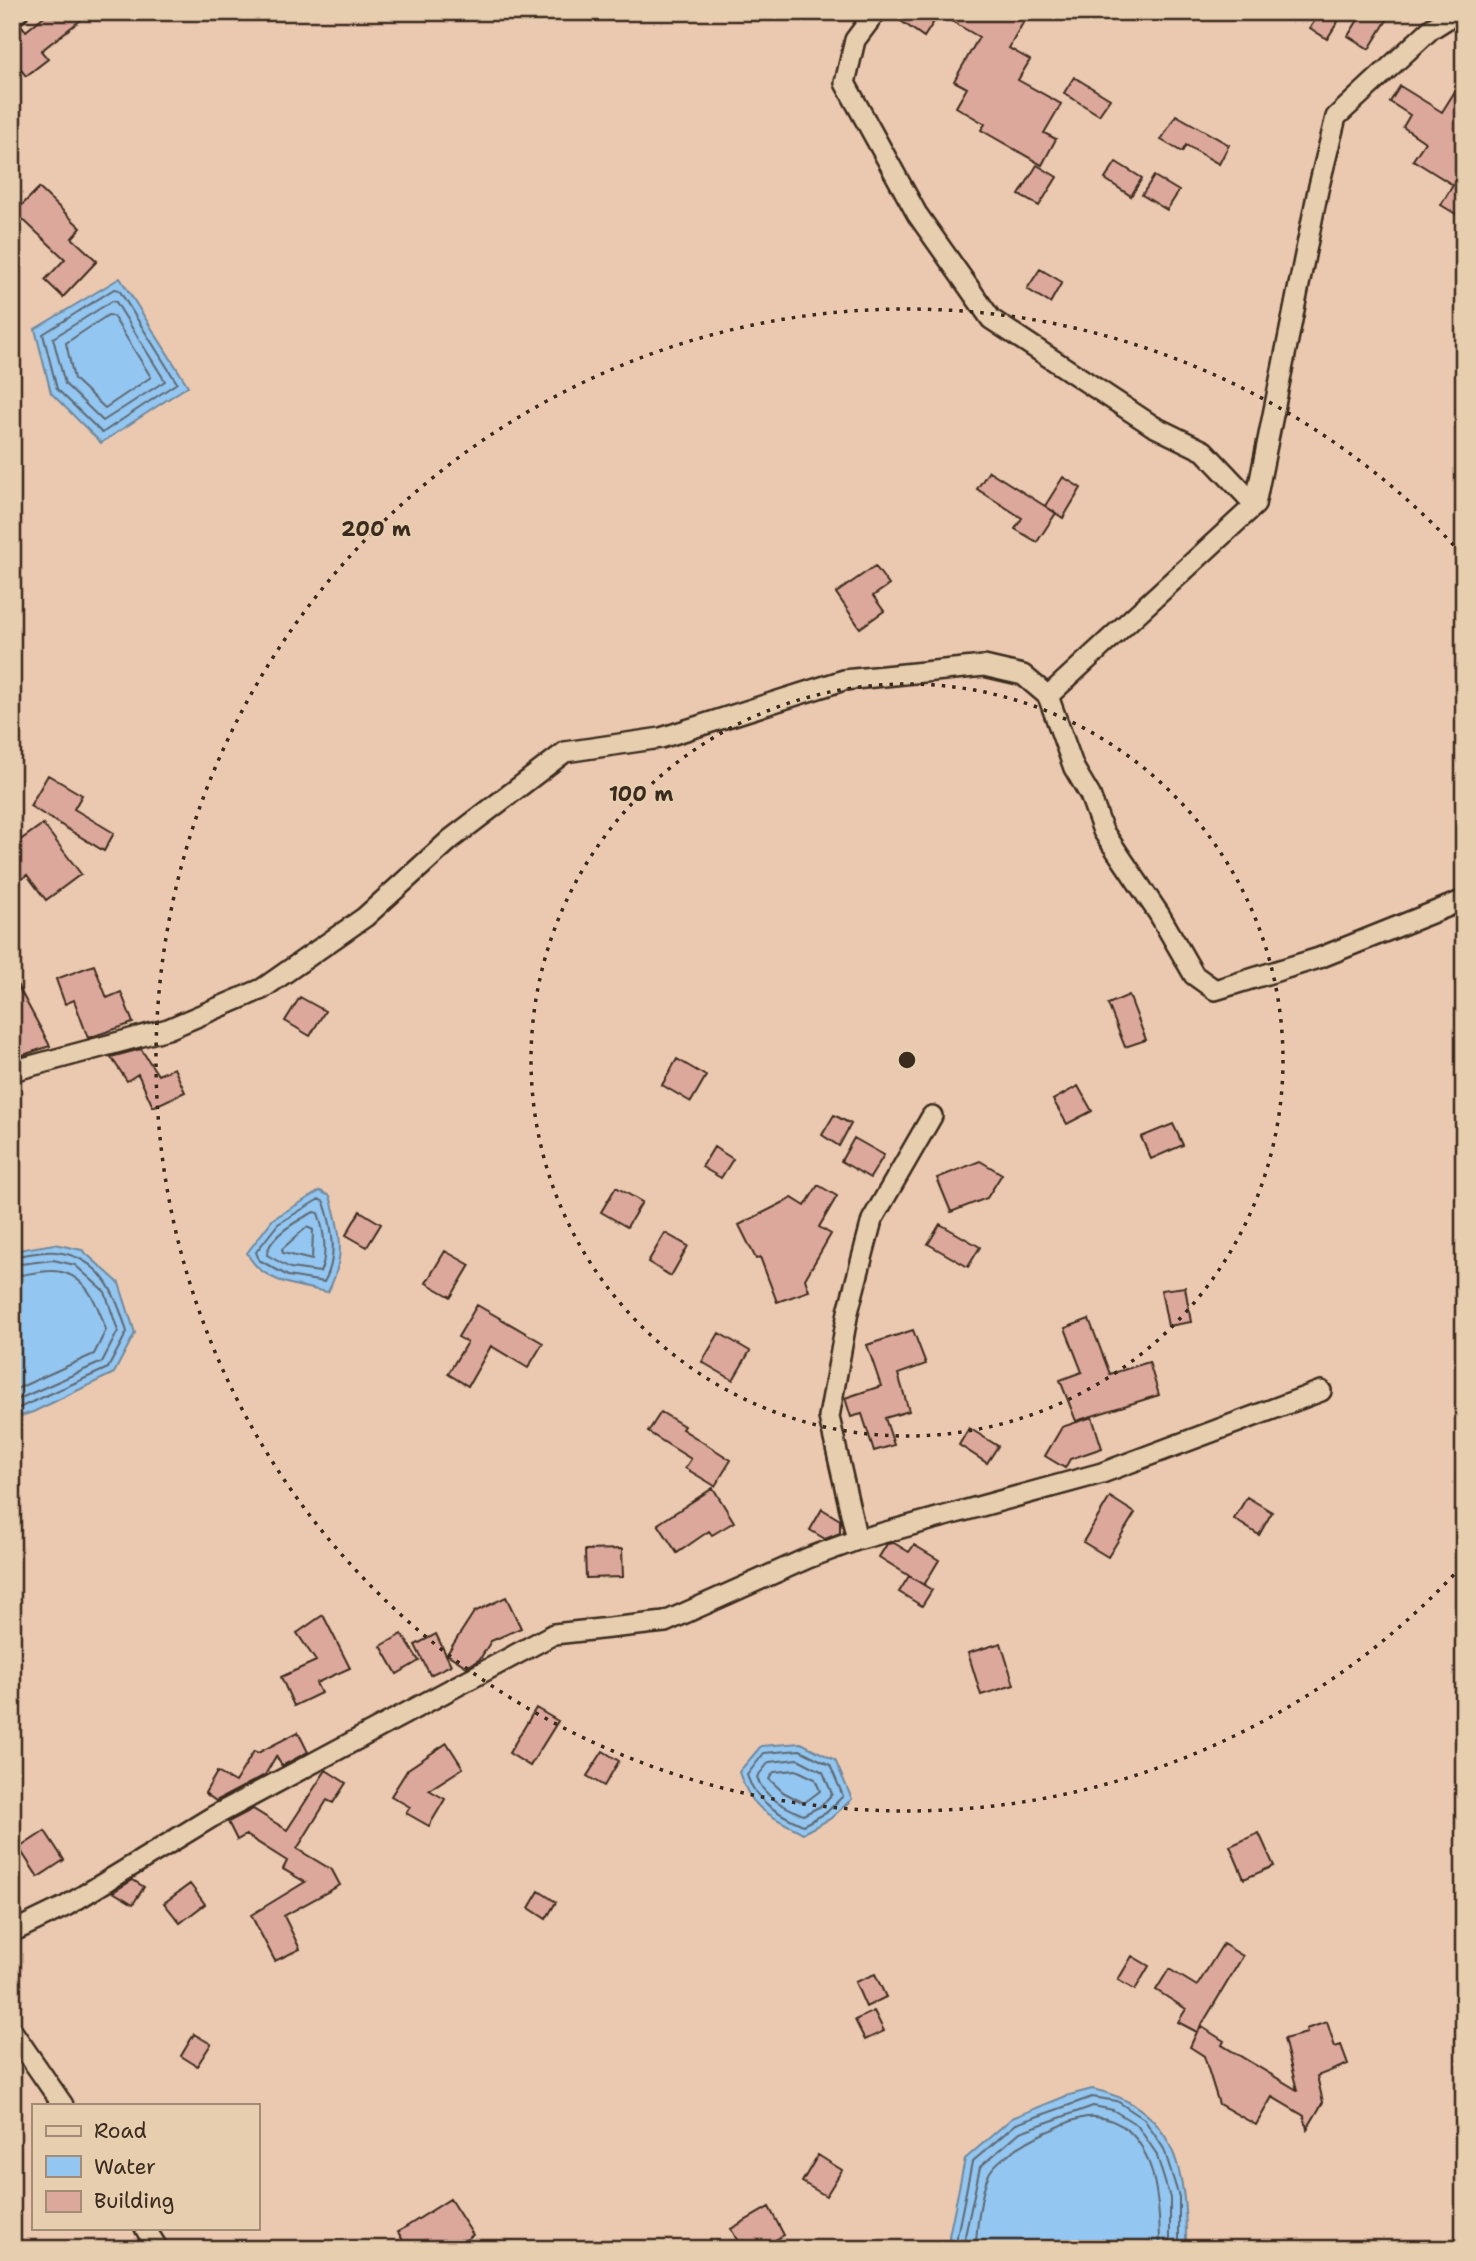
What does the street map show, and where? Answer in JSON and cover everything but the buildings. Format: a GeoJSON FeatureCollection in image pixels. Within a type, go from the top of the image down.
{"type":"FeatureCollection","features":[{"type":"Feature","properties":{"kind":"street"},"geometry":{"type":"LineString","coordinates":[[12,17],[18,12]]}},
{"type":"Feature","properties":{"kind":"street"},"geometry":{"type":"LineString","coordinates":[[876,12],[855,40],[845,83],[917,214],[991,319],[1153,426],[1204,451],[1255,505]]}},
{"type":"Feature","properties":{"kind":"street"},"geometry":{"type":"LineString","coordinates":[[1048,696],[1255,505],[1318,190],[1336,117],[1432,29],[1458,12]]}},
{"type":"Feature","properties":{"kind":"street"},"geometry":{"type":"LineString","coordinates":[[12,1071],[168,1029],[262,989],[365,917],[452,839],[565,752],[661,738],[845,680],[928,670],[984,666],[1023,675],[1048,696],[1073,768],[1090,795],[1103,831],[1159,914],[1194,975],[1215,990],[1319,958],[1464,900]]}},
{"type":"Feature","properties":{"kind":"street"},"geometry":{"type":"LineString","coordinates":[[857,1540],[829,1417],[848,1312],[872,1220],[932,1116]]}},
{"type":"Feature","properties":{"kind":"street"},"geometry":{"type":"LineString","coordinates":[[12,1932],[66,1906],[212,1817],[554,1633],[665,1622],[808,1558],[857,1540],[1102,1473],[1321,1391]]}},
{"type":"Feature","properties":{"kind":"street"},"geometry":{"type":"LineString","coordinates":[[12,2031],[62,2104]]}},
{"type":"Feature","properties":{"kind":"street"},"geometry":{"type":"LineString","coordinates":[[146,2230],[158,2249]]}},
{"type":"Feature","properties":{"kind":"water"},"geometry":{"type":"Polygon","coordinates":[[[120,278],[188,386],[101,443],[51,393],[35,329],[120,278]]]}},
{"type":"Feature","properties":{"kind":"water"},"geometry":{"type":"Polygon","coordinates":[[[320,1191],[330,1196],[340,1245],[334,1279],[328,1292],[293,1285],[271,1277],[254,1263],[247,1253],[273,1219],[320,1191]]]}},
{"type":"Feature","properties":{"kind":"water"},"geometry":{"type":"Polygon","coordinates":[[[54,1244],[82,1250],[119,1283],[135,1333],[114,1373],[33,1412],[12,1419],[12,1251],[54,1244]]]}},
{"type":"Feature","properties":{"kind":"water"},"geometry":{"type":"Polygon","coordinates":[[[801,1743],[835,1760],[852,1799],[830,1819],[803,1833],[763,1810],[749,1795],[739,1772],[761,1746],[801,1743]]]}},
{"type":"Feature","properties":{"kind":"water"},"geometry":{"type":"Polygon","coordinates":[[[1092,2089],[1120,2098],[1142,2111],[1159,2127],[1171,2147],[1184,2195],[1186,2249],[950,2249],[949,2236],[965,2159],[1012,2118],[1066,2096],[1092,2089]]]}}]}
